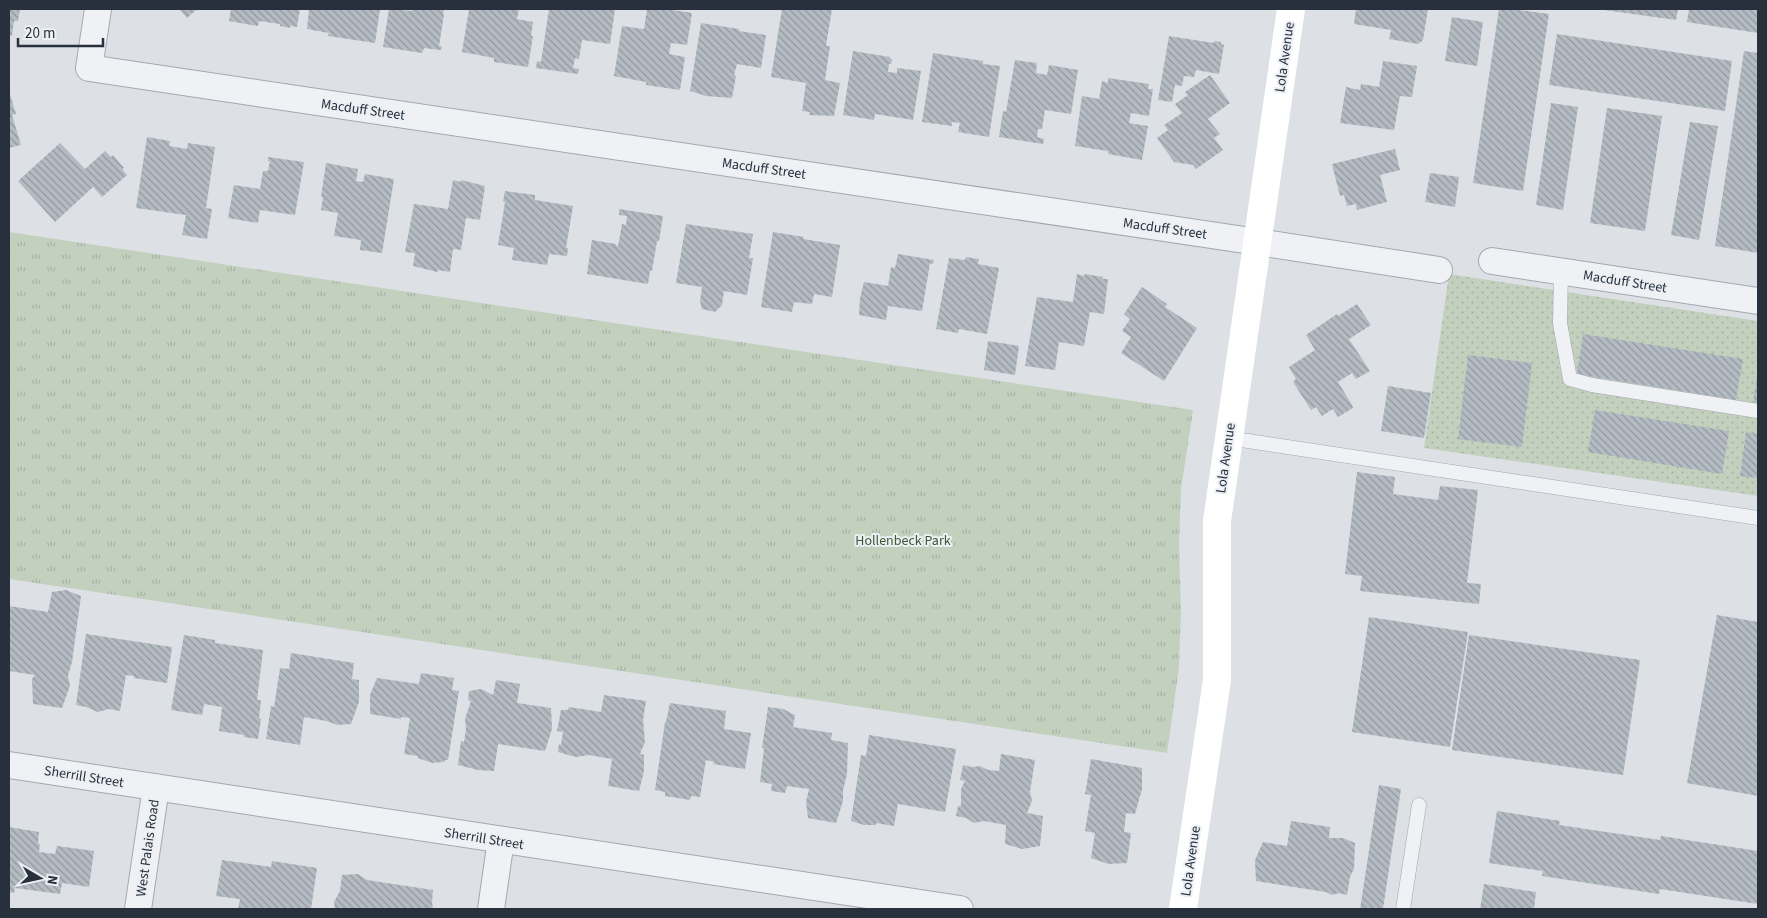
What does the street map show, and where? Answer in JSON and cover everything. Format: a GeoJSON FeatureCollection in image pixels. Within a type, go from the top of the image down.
{"type":"FeatureCollection","features":[{"type":"Feature","properties":{"kind":"street","name":"Macduff Street"},"geometry":{"type":"LineString","coordinates":[[98,9],[89,68],[1439,270]]}},
{"type":"Feature","properties":{"kind":"street","name":"Lola Avenue"},"geometry":{"type":"LineString","coordinates":[[1183,909],[1217,680],[1217,521],[1291,9]]}},
{"type":"Feature","properties":{"kind":"street","name":"Macduff Street"},"geometry":{"type":"LineString","coordinates":[[1492,260],[1758,301]]}},
{"type":"Feature","properties":{"kind":"street","name":"Sherrill Street"},"geometry":{"type":"LineString","coordinates":[[9,765],[501,840],[835,900],[960,909]]}},
{"type":"Feature","properties":{"kind":"street","name":"West Palais Road"},"geometry":{"type":"LineString","coordinates":[[138,909],[156,787]]}},
{"type":"Feature","properties":{"kind":"street"},"geometry":{"type":"LineString","coordinates":[[491,909],[501,840]]}},
{"type":"Feature","properties":{"kind":"lane"},"geometry":{"type":"LineString","coordinates":[[1561,271],[1560,323],[1570,379],[1592,385],[1758,411]]}},
{"type":"Feature","properties":{"kind":"lane"},"geometry":{"type":"LineString","coordinates":[[1228,438],[1758,518]]}},
{"type":"Feature","properties":{"kind":"lane"},"geometry":{"type":"LineString","coordinates":[[1403,909],[1419,804]]}},
{"type":"Feature","properties":{"kind":"green space","name":"Hollenbeck Park"},"geometry":{"type":"Polygon","coordinates":[[[9,232],[1193,410],[1181,490],[1179,667],[1167,753],[9,579],[9,232]]]}},
{"type":"Feature","properties":{"kind":"green space"},"geometry":{"type":"Polygon","coordinates":[[[1449,274],[1758,321],[1758,496],[1424,448],[1449,274]]]}},
{"type":"Feature","properties":{"kind":"building"},"geometry":{"type":"Polygon","coordinates":[[[9,9],[20,9],[18,21],[14,21],[12,36],[9,35],[9,9]]]}},
{"type":"Feature","properties":{"kind":"building"},"geometry":{"type":"Polygon","coordinates":[[[179,9],[197,9],[187,18],[179,9]]]}},
{"type":"Feature","properties":{"kind":"building"},"geometry":{"type":"Polygon","coordinates":[[[231,9],[300,9],[297,27],[290,26],[290,28],[280,26],[280,24],[259,21],[258,26],[229,21],[231,9]]]}},
{"type":"Feature","properties":{"kind":"building"},"geometry":{"type":"Polygon","coordinates":[[[309,9],[380,9],[375,43],[328,36],[329,33],[307,29],[309,9]]]}},
{"type":"Feature","properties":{"kind":"building"},"geometry":{"type":"Polygon","coordinates":[[[389,9],[412,11],[412,9],[444,9],[439,46],[442,46],[441,50],[424,48],[422,53],[383,47],[389,9]]]}},
{"type":"Feature","properties":{"kind":"building"},"geometry":{"type":"Polygon","coordinates":[[[469,9],[519,9],[517,19],[533,22],[531,36],[533,36],[528,67],[494,62],[494,58],[462,52],[469,9]]]}},
{"type":"Feature","properties":{"kind":"building"},"geometry":{"type":"Polygon","coordinates":[[[549,9],[615,10],[610,44],[582,40],[579,59],[575,58],[573,68],[579,69],[578,74],[536,68],[537,61],[541,62],[549,9]]]}},
{"type":"Feature","properties":{"kind":"building"},"geometry":{"type":"Polygon","coordinates":[[[647,9],[666,9],[692,13],[687,45],[671,43],[669,54],[685,57],[680,90],[646,85],[646,82],[614,76],[622,26],[644,29],[647,9]]]}},
{"type":"Feature","properties":{"kind":"building"},"geometry":{"type":"Polygon","coordinates":[[[782,9],[832,9],[826,46],[830,46],[825,80],[840,83],[834,116],[809,115],[810,112],[802,111],[806,83],[771,77],[782,9]]]}},
{"type":"Feature","properties":{"kind":"building"},"geometry":{"type":"Polygon","coordinates":[[[1356,9],[1428,9],[1423,40],[1418,44],[1389,39],[1391,30],[1354,24],[1356,9]]]}},
{"type":"Feature","properties":{"kind":"building"},"geometry":{"type":"Polygon","coordinates":[[[1499,9],[1549,14],[1523,191],[1473,183],[1499,9]]]}},
{"type":"Feature","properties":{"kind":"building"},"geometry":{"type":"Polygon","coordinates":[[[1597,9],[1678,9],[1676,20],[1597,9]]]}},
{"type":"Feature","properties":{"kind":"building"},"geometry":{"type":"Polygon","coordinates":[[[1689,9],[1758,9],[1758,33],[1687,22],[1689,9]]]}},
{"type":"Feature","properties":{"kind":"building"},"geometry":{"type":"Polygon","coordinates":[[[1452,17],[1483,22],[1477,66],[1445,61],[1452,17]]]}},
{"type":"Feature","properties":{"kind":"building"},"geometry":{"type":"Polygon","coordinates":[[[701,23],[766,35],[761,68],[737,64],[732,98],[706,96],[690,91],[701,23]]]}},
{"type":"Feature","properties":{"kind":"building"},"geometry":{"type":"Polygon","coordinates":[[[1557,34],[1732,61],[1725,111],[1549,85],[1557,34]]]}},
{"type":"Feature","properties":{"kind":"building"},"geometry":{"type":"Polygon","coordinates":[[[1169,36],[1214,43],[1214,41],[1221,42],[1224,45],[1219,74],[1196,70],[1194,77],[1184,76],[1182,86],[1175,85],[1172,102],[1158,100],[1169,36]]]}},
{"type":"Feature","properties":{"kind":"building"},"geometry":{"type":"Polygon","coordinates":[[[853,51],[890,57],[892,59],[888,72],[897,73],[897,68],[921,71],[913,120],[875,114],[874,120],[843,115],[853,51]]]}},
{"type":"Feature","properties":{"kind":"building"},"geometry":{"type":"Polygon","coordinates":[[[1744,51],[1758,53],[1758,253],[1715,246],[1744,51]]]}},
{"type":"Feature","properties":{"kind":"building"},"geometry":{"type":"Polygon","coordinates":[[[933,53],[983,61],[983,64],[1000,66],[989,137],[958,132],[960,123],[952,122],[952,126],[922,122],[933,53]]]}},
{"type":"Feature","properties":{"kind":"building"},"geometry":{"type":"Polygon","coordinates":[[[1015,60],[1037,63],[1036,73],[1047,75],[1049,65],[1078,70],[1071,114],[1045,110],[1042,129],[1038,129],[1037,137],[1044,139],[1043,144],[999,137],[1003,111],[1006,112],[1015,60]]]}},
{"type":"Feature","properties":{"kind":"building"},"geometry":{"type":"Polygon","coordinates":[[[1383,61],[1417,66],[1412,97],[1400,96],[1394,130],[1340,123],[1346,87],[1360,90],[1361,84],[1379,87],[1383,61]]]}},
{"type":"Feature","properties":{"kind":"building"},"geometry":{"type":"Polygon","coordinates":[[[1210,75],[1230,103],[1208,119],[1220,134],[1214,138],[1223,150],[1196,169],[1193,165],[1174,162],[1157,138],[1168,130],[1164,125],[1182,113],[1175,104],[1188,95],[1185,92],[1210,75]]]}},
{"type":"Feature","properties":{"kind":"building"},"geometry":{"type":"Polygon","coordinates":[[[1108,78],[1149,84],[1148,89],[1153,89],[1149,116],[1131,113],[1129,123],[1148,126],[1142,160],[1108,154],[1108,151],[1075,146],[1082,96],[1099,99],[1102,81],[1108,83],[1108,78]]]}},
{"type":"Feature","properties":{"kind":"building"},"geometry":{"type":"Polygon","coordinates":[[[9,91],[16,114],[12,115],[21,145],[9,148],[9,91]]]}},
{"type":"Feature","properties":{"kind":"building"},"geometry":{"type":"Polygon","coordinates":[[[1551,103],[1578,107],[1563,210],[1536,205],[1551,103]]]}},
{"type":"Feature","properties":{"kind":"building"},"geometry":{"type":"Polygon","coordinates":[[[1607,108],[1662,116],[1645,231],[1590,223],[1607,108]]]}},
{"type":"Feature","properties":{"kind":"building"},"geometry":{"type":"Polygon","coordinates":[[[1690,122],[1718,126],[1699,240],[1671,235],[1690,122]]]}},
{"type":"Feature","properties":{"kind":"building"},"geometry":{"type":"Polygon","coordinates":[[[147,137],[170,141],[169,146],[187,149],[188,143],[215,147],[206,208],[212,209],[207,239],[182,235],[186,215],[136,208],[147,137]]]}},
{"type":"Feature","properties":{"kind":"building"},"geometry":{"type":"Polygon","coordinates":[[[60,143],[85,169],[105,151],[111,157],[113,155],[124,168],[122,169],[127,175],[102,197],[93,187],[55,222],[18,181],[60,143]]]}},
{"type":"Feature","properties":{"kind":"building"},"geometry":{"type":"Polygon","coordinates":[[[1395,149],[1400,170],[1380,175],[1387,202],[1357,210],[1356,204],[1347,206],[1344,195],[1340,196],[1332,164],[1395,149]]]}},
{"type":"Feature","properties":{"kind":"building"},"geometry":{"type":"Polygon","coordinates":[[[268,157],[304,162],[295,215],[260,210],[258,223],[228,218],[234,185],[260,189],[263,171],[268,171],[270,161],[268,161],[268,157]]]}},
{"type":"Feature","properties":{"kind":"building"},"geometry":{"type":"Polygon","coordinates":[[[326,163],[358,169],[356,181],[363,182],[365,174],[394,179],[382,253],[360,250],[361,240],[334,236],[338,213],[321,210],[326,163]]]}},
{"type":"Feature","properties":{"kind":"building"},"geometry":{"type":"Polygon","coordinates":[[[1430,173],[1459,177],[1455,207],[1425,202],[1430,173]]]}},
{"type":"Feature","properties":{"kind":"building"},"geometry":{"type":"Polygon","coordinates":[[[453,180],[485,186],[480,220],[466,218],[461,250],[453,249],[450,272],[438,270],[437,272],[413,266],[415,253],[405,252],[414,204],[448,209],[453,180]]]}},
{"type":"Feature","properties":{"kind":"building"},"geometry":{"type":"Polygon","coordinates":[[[505,191],[535,195],[535,200],[573,206],[566,248],[568,248],[567,256],[549,254],[547,265],[512,260],[514,248],[498,245],[505,191]]]}},
{"type":"Feature","properties":{"kind":"building"},"geometry":{"type":"Polygon","coordinates":[[[619,209],[663,216],[648,284],[587,274],[592,240],[618,246],[622,224],[626,225],[627,216],[619,215],[619,209]]]}},
{"type":"Feature","properties":{"kind":"building"},"geometry":{"type":"Polygon","coordinates":[[[686,224],[753,234],[749,258],[753,258],[747,295],[724,291],[722,305],[715,312],[702,309],[700,301],[702,287],[676,283],[686,224]]]}},
{"type":"Feature","properties":{"kind":"building"},"geometry":{"type":"Polygon","coordinates":[[[773,232],[840,245],[832,297],[814,294],[812,304],[794,302],[792,312],[761,307],[773,232]]]}},
{"type":"Feature","properties":{"kind":"building"},"geometry":{"type":"Polygon","coordinates":[[[898,254],[934,260],[933,264],[930,263],[922,311],[888,306],[886,320],[859,315],[860,298],[864,282],[888,286],[891,267],[895,268],[898,254]]]}},
{"type":"Feature","properties":{"kind":"building"},"geometry":{"type":"Polygon","coordinates":[[[966,257],[979,259],[978,264],[999,268],[987,334],[959,329],[958,333],[936,329],[949,258],[965,260],[966,257]]]}},
{"type":"Feature","properties":{"kind":"building"},"geometry":{"type":"Polygon","coordinates":[[[1077,274],[1108,279],[1104,314],[1090,312],[1084,346],[1059,342],[1055,370],[1025,366],[1037,297],[1073,302],[1077,274]]]}},
{"type":"Feature","properties":{"kind":"building"},"geometry":{"type":"Polygon","coordinates":[[[1142,287],[1167,304],[1165,307],[1197,328],[1164,381],[1121,353],[1131,337],[1122,331],[1130,319],[1124,314],[1142,287]]]}},
{"type":"Feature","properties":{"kind":"building"},"geometry":{"type":"Polygon","coordinates":[[[1357,304],[1371,325],[1349,339],[1370,371],[1356,379],[1352,373],[1338,382],[1353,408],[1338,417],[1333,409],[1322,416],[1316,407],[1311,410],[1293,382],[1296,379],[1289,367],[1315,350],[1306,335],[1337,314],[1338,316],[1357,304]]]}},
{"type":"Feature","properties":{"kind":"building"},"geometry":{"type":"Polygon","coordinates":[[[1583,334],[1743,359],[1736,400],[1577,374],[1583,334]]]}},
{"type":"Feature","properties":{"kind":"building"},"geometry":{"type":"Polygon","coordinates":[[[988,341],[1019,346],[1015,375],[984,370],[988,341]]]}},
{"type":"Feature","properties":{"kind":"building"},"geometry":{"type":"Polygon","coordinates":[[[1468,355],[1532,363],[1522,447],[1458,439],[1468,355]]]}},
{"type":"Feature","properties":{"kind":"building"},"geometry":{"type":"Polygon","coordinates":[[[1757,377],[1758,403],[1753,403],[1757,377]]]}},
{"type":"Feature","properties":{"kind":"building"},"geometry":{"type":"Polygon","coordinates":[[[1388,386],[1431,393],[1424,438],[1381,431],[1388,386]]]}},
{"type":"Feature","properties":{"kind":"building"},"geometry":{"type":"Polygon","coordinates":[[[1595,410],[1729,431],[1722,474],[1588,452],[1595,410]]]}},
{"type":"Feature","properties":{"kind":"building"},"geometry":{"type":"Polygon","coordinates":[[[1746,432],[1758,434],[1758,478],[1740,476],[1746,432]]]}},
{"type":"Feature","properties":{"kind":"building"},"geometry":{"type":"Polygon","coordinates":[[[1357,472],[1395,477],[1393,494],[1438,500],[1440,486],[1478,490],[1467,583],[1481,584],[1479,604],[1360,591],[1362,576],[1345,574],[1357,472]]]}},
{"type":"Feature","properties":{"kind":"building"},"geometry":{"type":"Polygon","coordinates":[[[66,590],[81,596],[72,662],[68,676],[70,686],[62,708],[33,704],[32,679],[35,675],[9,671],[9,606],[48,612],[52,592],[66,590]]]}},
{"type":"Feature","properties":{"kind":"building"},"geometry":{"type":"Polygon","coordinates":[[[1717,615],[1758,622],[1758,796],[1687,783],[1717,615]]]}},
{"type":"Feature","properties":{"kind":"building"},"geometry":{"type":"Polygon","coordinates":[[[1369,617],[1468,632],[1450,747],[1352,732],[1369,617]]]}},
{"type":"Feature","properties":{"kind":"building"},"geometry":{"type":"Polygon","coordinates":[[[86,634],[172,647],[167,683],[126,675],[120,711],[109,709],[98,712],[76,705],[86,634]]]}},
{"type":"Feature","properties":{"kind":"building"},"geometry":{"type":"Polygon","coordinates":[[[184,635],[215,640],[215,643],[263,650],[257,700],[261,700],[258,739],[219,731],[222,707],[204,704],[202,715],[171,710],[184,635]]]}},
{"type":"Feature","properties":{"kind":"building"},"geometry":{"type":"Polygon","coordinates":[[[1469,635],[1640,660],[1623,775],[1452,750],[1469,635]]]}},
{"type":"Feature","properties":{"kind":"building"},"geometry":{"type":"Polygon","coordinates":[[[291,653],[354,663],[352,679],[359,680],[359,702],[351,724],[338,725],[304,717],[300,745],[266,739],[271,706],[274,707],[280,668],[289,669],[291,653]]]}},
{"type":"Feature","properties":{"kind":"building"},"geometry":{"type":"Polygon","coordinates":[[[421,673],[454,678],[452,690],[459,691],[448,760],[444,762],[432,763],[418,758],[418,756],[404,754],[410,718],[401,717],[401,719],[370,714],[370,695],[377,678],[419,684],[421,673]]]}},
{"type":"Feature","properties":{"kind":"building"},"geometry":{"type":"Polygon","coordinates":[[[496,680],[520,684],[517,703],[551,708],[552,729],[545,751],[498,744],[494,771],[478,770],[458,765],[461,741],[464,742],[466,730],[465,719],[471,701],[468,700],[469,691],[481,689],[493,695],[496,680]]]}},
{"type":"Feature","properties":{"kind":"building"},"geometry":{"type":"Polygon","coordinates":[[[604,695],[646,701],[643,720],[645,742],[640,754],[644,755],[644,771],[639,791],[608,786],[612,759],[589,755],[576,757],[558,752],[563,732],[557,731],[561,710],[568,710],[569,707],[601,712],[604,695]]]}},
{"type":"Feature","properties":{"kind":"building"},"geometry":{"type":"Polygon","coordinates":[[[670,703],[726,711],[724,729],[751,733],[745,769],[713,764],[714,762],[706,760],[700,797],[691,796],[690,800],[665,796],[665,792],[655,790],[665,722],[670,703]]]}},
{"type":"Feature","properties":{"kind":"building"},"geometry":{"type":"Polygon","coordinates":[[[768,707],[783,709],[795,715],[793,727],[832,733],[831,740],[848,743],[847,774],[843,790],[843,801],[836,823],[808,818],[806,802],[809,789],[787,786],[785,793],[771,791],[772,784],[760,782],[764,748],[762,748],[768,707]]]}},
{"type":"Feature","properties":{"kind":"building"},"geometry":{"type":"Polygon","coordinates":[[[869,735],[956,749],[945,812],[898,804],[894,826],[876,823],[876,825],[864,825],[851,821],[861,755],[866,756],[869,735]]]}},
{"type":"Feature","properties":{"kind":"building"},"geometry":{"type":"Polygon","coordinates":[[[1001,754],[1035,760],[1030,792],[1032,801],[1027,813],[1043,816],[1040,846],[1022,849],[1005,844],[1006,825],[984,821],[974,823],[966,818],[956,816],[958,806],[961,806],[961,789],[965,781],[960,780],[963,765],[980,766],[988,770],[999,771],[1001,754]]]}},
{"type":"Feature","properties":{"kind":"building"},"geometry":{"type":"Polygon","coordinates":[[[1091,759],[1142,768],[1142,789],[1135,814],[1126,813],[1124,832],[1131,833],[1127,863],[1108,864],[1091,858],[1095,833],[1085,831],[1091,795],[1085,794],[1091,759]]]}},
{"type":"Feature","properties":{"kind":"building"},"geometry":{"type":"Polygon","coordinates":[[[1379,785],[1401,789],[1383,909],[1360,909],[1379,785]]]}},
{"type":"Feature","properties":{"kind":"building"},"geometry":{"type":"Polygon","coordinates":[[[1497,811],[1560,821],[1559,825],[1660,840],[1661,836],[1758,851],[1758,904],[1660,889],[1659,894],[1542,876],[1543,871],[1489,863],[1497,811]]]}},
{"type":"Feature","properties":{"kind":"building"},"geometry":{"type":"Polygon","coordinates":[[[1291,821],[1330,827],[1329,838],[1343,838],[1355,843],[1354,869],[1350,877],[1347,895],[1339,893],[1332,895],[1326,892],[1256,881],[1255,860],[1263,842],[1287,846],[1291,821]]]}},
{"type":"Feature","properties":{"kind":"building"},"geometry":{"type":"Polygon","coordinates":[[[9,827],[39,832],[39,852],[55,854],[57,846],[94,851],[89,887],[62,883],[60,894],[15,888],[14,893],[9,892],[9,827]]]}},
{"type":"Feature","properties":{"kind":"building"},"geometry":{"type":"Polygon","coordinates":[[[222,860],[271,867],[272,861],[317,868],[311,909],[238,909],[240,899],[216,896],[222,860]]]}},
{"type":"Feature","properties":{"kind":"building"},"geometry":{"type":"Polygon","coordinates":[[[358,874],[367,880],[433,890],[433,909],[335,909],[334,902],[340,891],[342,875],[358,874]]]}},
{"type":"Feature","properties":{"kind":"building"},"geometry":{"type":"Polygon","coordinates":[[[1484,884],[1536,892],[1534,909],[1480,909],[1484,884]]]}}]}
